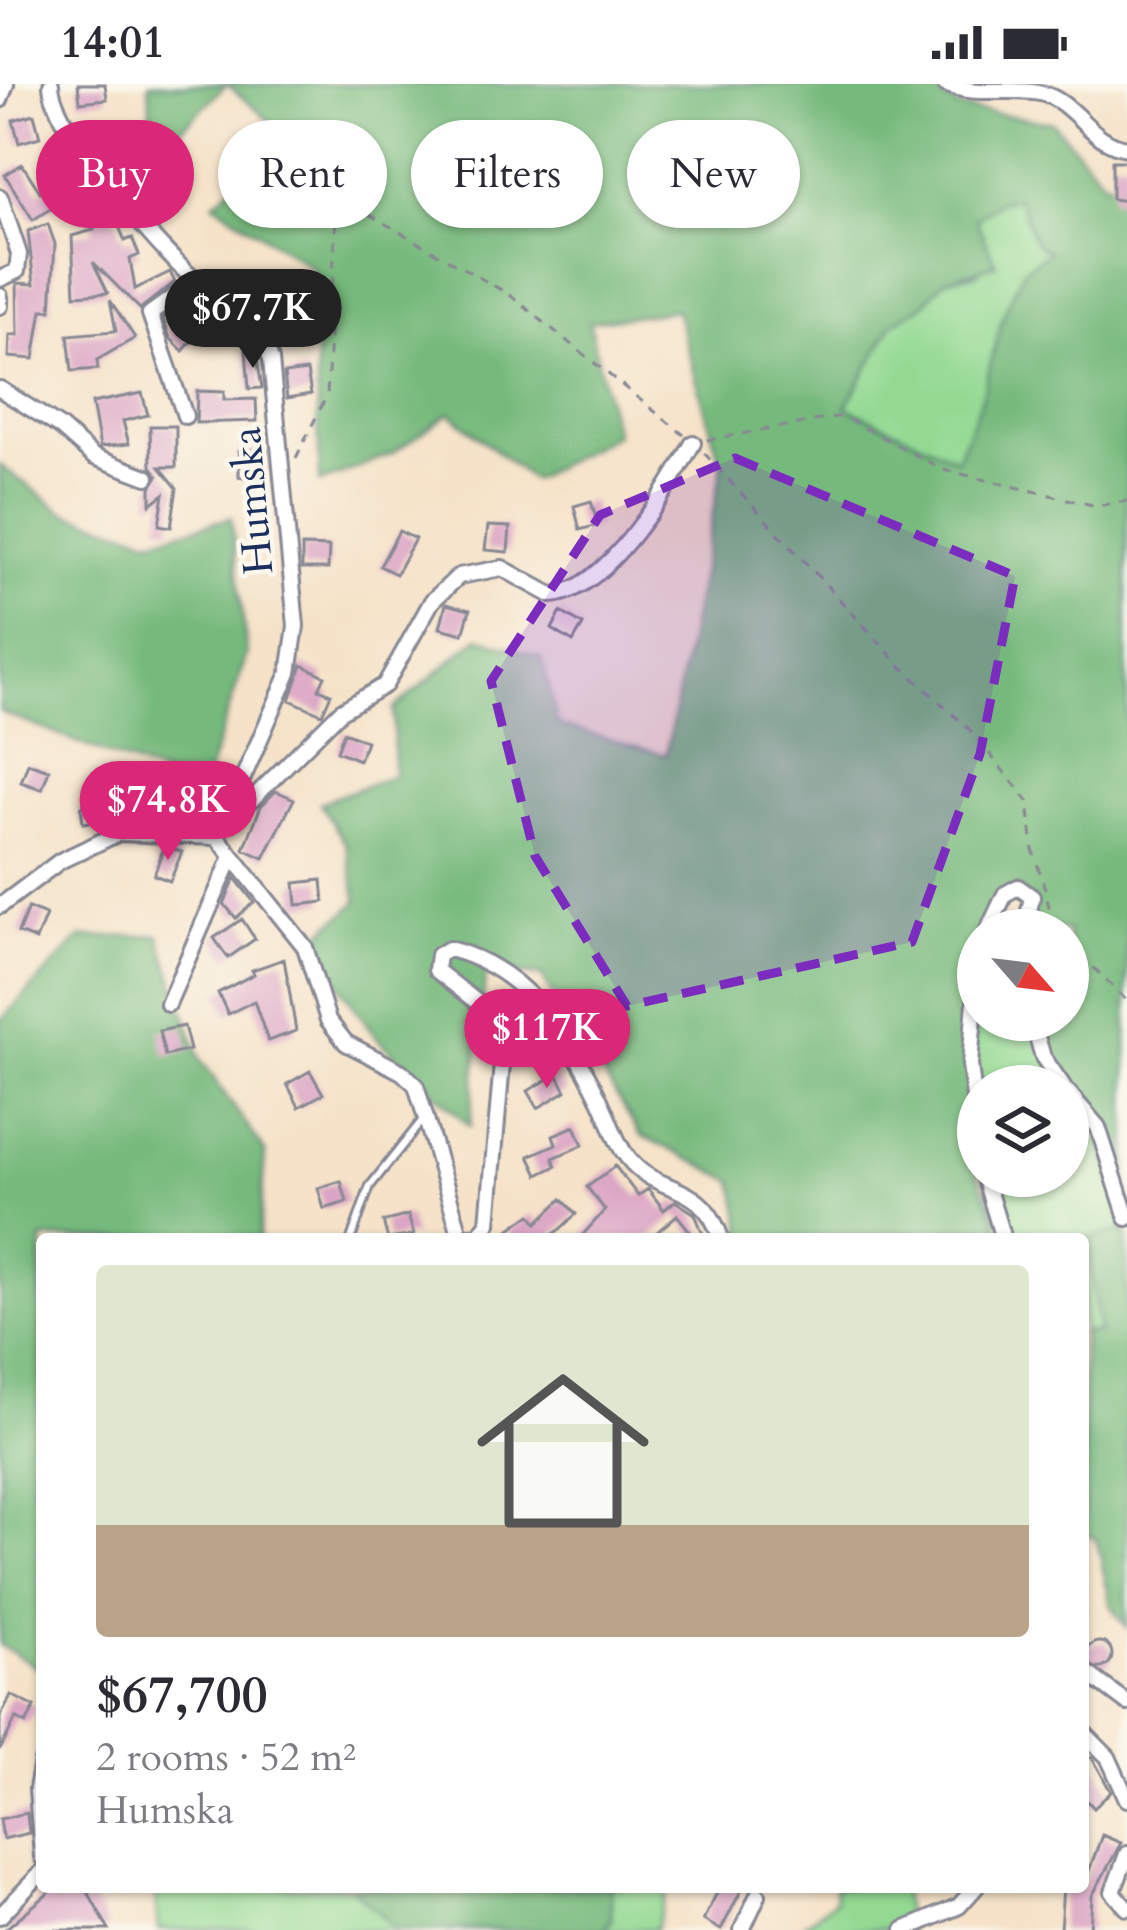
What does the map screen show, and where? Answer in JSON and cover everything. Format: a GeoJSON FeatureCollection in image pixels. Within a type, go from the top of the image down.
{"type":"FeatureCollection","features":[{"type":"Feature","properties":{"kind":"street"},"geometry":{"type":"LineString","coordinates":[[0,100],[6,84]]}},
{"type":"Feature","properties":{"kind":"street","name":"Humska"},"geometry":{"type":"LineString","coordinates":[[51,84],[55,111],[151,237],[266,342],[296,626],[289,673],[218,834]]}},
{"type":"Feature","properties":{"kind":"street"},"geometry":{"type":"LineString","coordinates":[[945,84],[963,92],[1042,93],[1068,107],[1094,135],[1127,148]]}},
{"type":"Feature","properties":{"kind":"street"},"geometry":{"type":"LineString","coordinates":[[0,197],[19,254],[17,271],[0,279]]}},
{"type":"Feature","properties":{"kind":"street"},"geometry":{"type":"LineString","coordinates":[[185,416],[150,314],[196,281]]}},
{"type":"Feature","properties":{"kind":"street"},"geometry":{"type":"LineString","coordinates":[[0,296],[0,306]]}},
{"type":"Feature","properties":{"kind":"street"},"geometry":{"type":"LineString","coordinates":[[0,388],[60,427],[94,457],[146,477]]}},
{"type":"Feature","properties":{"kind":"street"},"geometry":{"type":"LineString","coordinates":[[0,907],[60,860],[119,833],[218,834],[341,711],[385,685],[432,602],[459,576],[502,568],[551,596],[580,586],[655,514],[693,442]]}},
{"type":"Feature","properties":{"kind":"street"},"geometry":{"type":"LineString","coordinates":[[218,834],[231,859],[305,947],[337,1032],[369,1058],[402,1072],[416,1085],[428,1115],[453,1220],[465,1233]]}},
{"type":"Feature","properties":{"kind":"street"},"geometry":{"type":"LineString","coordinates":[[168,1004],[231,859]]}},
{"type":"Feature","properties":{"kind":"street"},"geometry":{"type":"LineString","coordinates":[[1000,909],[1011,888],[1024,888],[1039,899],[1034,909]]}},
{"type":"Feature","properties":{"kind":"street"},"geometry":{"type":"LineString","coordinates":[[483,1233],[490,1214],[504,1041],[487,1010],[436,970],[438,956],[449,949],[540,1001],[598,1096],[626,1156],[696,1197],[718,1233]]}},
{"type":"Feature","properties":{"kind":"street"},"geometry":{"type":"LineString","coordinates":[[1089,1117],[1098,1127],[1127,1218]]}},
{"type":"Feature","properties":{"kind":"street"},"geometry":{"type":"LineString","coordinates":[[990,1197],[1001,1233]]}},
{"type":"Feature","properties":{"kind":"street"},"geometry":{"type":"LineString","coordinates":[[1089,1674],[1127,1702]]}},
{"type":"Feature","properties":{"kind":"street"},"geometry":{"type":"LineString","coordinates":[[1089,1738],[1108,1757],[1127,1799]]}},
{"type":"Feature","properties":{"kind":"street"},"geometry":{"type":"LineString","coordinates":[[1127,1854],[1113,1892],[1127,1908]]}},
{"type":"Feature","properties":{"kind":"street"},"geometry":{"type":"LineString","coordinates":[[0,1916],[36,1878]]}},
{"type":"Feature","properties":{"kind":"street"},"geometry":{"type":"LineString","coordinates":[[904,1930],[959,1906],[971,1893]]}},
{"type":"Feature","properties":{"kind":"street"},"geometry":{"type":"LineString","coordinates":[[742,1930],[758,1895]]}},
{"type":"Feature","properties":{"kind":"lane"},"geometry":{"type":"LineString","coordinates":[[353,1233],[370,1186],[398,1145],[428,1115]]}},
{"type":"Feature","properties":{"kind":"path"},"geometry":{"type":"LineString","coordinates":[[282,479],[327,394],[337,196],[510,295],[693,442],[903,668],[970,730],[1028,801],[1039,899],[1044,909]]}},
{"type":"Feature","properties":{"kind":"path"},"geometry":{"type":"LineString","coordinates":[[693,442],[842,416],[944,470],[1097,506],[1127,501]]}},
{"type":"Feature","properties":{"kind":"path"},"geometry":{"type":"LineString","coordinates":[[1089,963],[1127,1001]]}},
{"type":"Feature","properties":{"kind":"highlighted area"},"geometry":{"type":"Polygon","coordinates":[[[735,458],[1015,576],[980,754],[912,942],[627,1006],[535,856],[491,681],[600,515],[735,458]]]}},
{"type":"Feature","properties":{"kind":"green space"},"geometry":{"type":"Polygon","coordinates":[[[149,84],[227,84],[191,120],[150,120],[149,84]]]}},
{"type":"Feature","properties":{"kind":"green space"},"geometry":{"type":"Polygon","coordinates":[[[227,84],[929,84],[958,108],[1052,122],[1104,181],[1127,189],[1127,1218],[1102,1138],[1089,1121],[1089,1065],[1053,1065],[1042,1041],[1089,1041],[1089,909],[1030,909],[1032,903],[1018,887],[1003,909],[957,909],[957,1041],[971,1041],[970,1065],[957,1065],[957,1197],[986,1197],[1001,1233],[744,1233],[734,1181],[641,1135],[541,976],[486,971],[470,1126],[376,1037],[309,942],[358,902],[346,844],[320,803],[393,776],[394,709],[479,637],[542,658],[558,725],[666,755],[722,467],[676,310],[589,322],[615,434],[532,480],[450,413],[393,453],[320,483],[313,268],[252,228],[387,228],[387,120],[269,120],[227,84]],[[1018,198],[998,202],[975,219],[996,264],[945,280],[922,306],[893,323],[846,407],[957,459],[981,401],[1004,313],[1024,269],[1049,252],[1035,243],[1018,198]]]}},
{"type":"Feature","properties":{"kind":"green space"},"geometry":{"type":"Polygon","coordinates":[[[1018,197],[1035,243],[1050,251],[957,459],[846,407],[893,322],[922,306],[945,279],[977,274],[983,243],[974,219],[998,202],[1018,197]]]}},
{"type":"Feature","properties":{"kind":"green space"},"geometry":{"type":"Polygon","coordinates":[[[0,465],[65,513],[152,539],[231,518],[247,654],[202,791],[0,712],[0,465]]]}},
{"type":"Feature","properties":{"kind":"green space"},"geometry":{"type":"Polygon","coordinates":[[[159,935],[199,1057],[265,1152],[259,1233],[36,1233],[36,1666],[0,1645],[0,1021],[80,938],[159,935]]]}},
{"type":"Feature","properties":{"kind":"green space"},"geometry":{"type":"Polygon","coordinates":[[[974,1041],[1042,1041],[1053,1065],[970,1065],[974,1041]]]}},
{"type":"Feature","properties":{"kind":"green space"},"geometry":{"type":"Polygon","coordinates":[[[1089,1114],[1127,1218],[1127,1230],[1089,1239],[1089,1233],[1001,1233],[990,1197],[1089,1197],[1089,1114]]]}},
{"type":"Feature","properties":{"kind":"green space"},"geometry":{"type":"Polygon","coordinates":[[[1127,1230],[1127,1628],[1111,1605],[1096,1538],[1089,1536],[1089,1333],[1099,1332],[1089,1239],[1127,1230]]]}},
{"type":"Feature","properties":{"kind":"green space"},"geometry":{"type":"Polygon","coordinates":[[[1089,1255],[1099,1333],[1089,1333],[1089,1255]]]}},
{"type":"Feature","properties":{"kind":"green space"},"geometry":{"type":"Polygon","coordinates":[[[155,1893],[357,1893],[397,1930],[158,1930],[155,1893]]]}},
{"type":"Feature","properties":{"kind":"green space"},"geometry":{"type":"Polygon","coordinates":[[[357,1893],[611,1893],[611,1921],[603,1930],[397,1930],[357,1893]]]}},
{"type":"Feature","properties":{"kind":"green space"},"geometry":{"type":"Polygon","coordinates":[[[611,1893],[667,1893],[655,1930],[603,1930],[611,1921],[611,1893]]]}},
{"type":"Feature","properties":{"kind":"green space"},"geometry":{"type":"Polygon","coordinates":[[[835,1893],[903,1893],[908,1930],[797,1930],[835,1900],[835,1893]]]}},
{"type":"Feature","properties":{"kind":"building"},"geometry":{"type":"Polygon","coordinates":[[[78,84],[105,84],[107,99],[80,102],[78,84]]]}},
{"type":"Feature","properties":{"kind":"building"},"geometry":{"type":"Polygon","coordinates":[[[34,114],[36,138],[19,143],[13,120],[34,114]]]}},
{"type":"Feature","properties":{"kind":"building"},"geometry":{"type":"Polygon","coordinates":[[[1112,161],[1127,161],[1127,201],[1112,199],[1112,161]]]}},
{"type":"Feature","properties":{"kind":"building"},"geometry":{"type":"Polygon","coordinates":[[[22,164],[36,186],[36,218],[33,220],[5,175],[22,164]]]}},
{"type":"Feature","properties":{"kind":"building"},"geometry":{"type":"Polygon","coordinates":[[[49,228],[55,244],[51,310],[42,310],[34,359],[9,357],[10,335],[18,335],[17,283],[34,284],[28,231],[49,228]]]}},
{"type":"Feature","properties":{"kind":"building"},"geometry":{"type":"Polygon","coordinates":[[[120,228],[125,241],[132,238],[139,255],[130,259],[135,289],[170,272],[175,282],[140,309],[93,262],[108,293],[75,295],[72,236],[120,228]]]}},
{"type":"Feature","properties":{"kind":"building"},"geometry":{"type":"Polygon","coordinates":[[[199,298],[217,312],[183,351],[170,338],[163,318],[174,310],[185,321],[199,298]]]}},
{"type":"Feature","properties":{"kind":"building"},"geometry":{"type":"Polygon","coordinates":[[[110,300],[135,338],[97,360],[98,369],[72,371],[68,335],[116,331],[110,300]]]}},
{"type":"Feature","properties":{"kind":"building"},"geometry":{"type":"Polygon","coordinates":[[[246,351],[256,352],[262,388],[249,389],[246,351]]]}},
{"type":"Feature","properties":{"kind":"building"},"geometry":{"type":"Polygon","coordinates":[[[307,371],[311,394],[287,398],[284,374],[307,371]]]}},
{"type":"Feature","properties":{"kind":"building"},"geometry":{"type":"Polygon","coordinates":[[[197,391],[224,392],[224,400],[256,399],[257,421],[196,423],[197,391]]]}},
{"type":"Feature","properties":{"kind":"building"},"geometry":{"type":"Polygon","coordinates":[[[142,393],[148,415],[123,421],[129,444],[100,447],[92,403],[142,393]]]}},
{"type":"Feature","properties":{"kind":"building"},"geometry":{"type":"Polygon","coordinates":[[[150,426],[176,426],[176,467],[160,467],[177,488],[171,527],[159,525],[164,494],[151,504],[151,487],[158,476],[151,466],[150,426]]]}},
{"type":"Feature","properties":{"kind":"building"},"geometry":{"type":"Polygon","coordinates":[[[239,450],[267,450],[267,477],[239,477],[239,450]]]}},
{"type":"Feature","properties":{"kind":"building"},"geometry":{"type":"Polygon","coordinates":[[[591,501],[598,525],[580,530],[574,506],[591,501]]]}},
{"type":"Feature","properties":{"kind":"building"},"geometry":{"type":"Polygon","coordinates":[[[488,526],[510,527],[508,552],[485,550],[488,526]]]}},
{"type":"Feature","properties":{"kind":"building"},"geometry":{"type":"Polygon","coordinates":[[[399,531],[415,539],[396,574],[380,566],[399,531]]]}},
{"type":"Feature","properties":{"kind":"building"},"geometry":{"type":"Polygon","coordinates":[[[302,546],[329,547],[328,569],[302,569],[302,546]]]}},
{"type":"Feature","properties":{"kind":"building"},"geometry":{"type":"Polygon","coordinates":[[[446,604],[470,610],[463,634],[440,628],[446,604]]]}},
{"type":"Feature","properties":{"kind":"building"},"geometry":{"type":"Polygon","coordinates":[[[561,612],[583,625],[573,642],[552,629],[561,612]]]}},
{"type":"Feature","properties":{"kind":"building"},"geometry":{"type":"Polygon","coordinates":[[[302,665],[325,676],[319,689],[331,694],[322,714],[290,700],[302,665]]]}},
{"type":"Feature","properties":{"kind":"building"},"geometry":{"type":"Polygon","coordinates":[[[344,732],[366,741],[359,760],[337,751],[344,732]]]}},
{"type":"Feature","properties":{"kind":"building"},"geometry":{"type":"Polygon","coordinates":[[[28,763],[49,770],[42,789],[21,782],[28,763]]]}},
{"type":"Feature","properties":{"kind":"building"},"geometry":{"type":"Polygon","coordinates":[[[135,791],[183,799],[177,819],[130,806],[135,791]]]}},
{"type":"Feature","properties":{"kind":"building"},"geometry":{"type":"Polygon","coordinates":[[[276,791],[294,799],[264,858],[244,849],[261,806],[276,791]]]}},
{"type":"Feature","properties":{"kind":"building"},"geometry":{"type":"Polygon","coordinates":[[[122,801],[124,818],[83,823],[81,807],[122,801]]]}},
{"type":"Feature","properties":{"kind":"building"},"geometry":{"type":"Polygon","coordinates":[[[164,846],[182,852],[170,881],[154,875],[164,846]]]}},
{"type":"Feature","properties":{"kind":"building"},"geometry":{"type":"Polygon","coordinates":[[[235,878],[254,902],[236,918],[224,904],[235,878]]]}},
{"type":"Feature","properties":{"kind":"building"},"geometry":{"type":"Polygon","coordinates":[[[322,880],[324,902],[297,905],[295,883],[322,880]]]}},
{"type":"Feature","properties":{"kind":"building"},"geometry":{"type":"Polygon","coordinates":[[[28,908],[46,915],[36,940],[18,933],[28,908]]]}},
{"type":"Feature","properties":{"kind":"building"},"geometry":{"type":"Polygon","coordinates":[[[242,919],[255,939],[228,958],[214,938],[242,919]]]}},
{"type":"Feature","properties":{"kind":"building"},"geometry":{"type":"Polygon","coordinates":[[[284,959],[296,1031],[268,1041],[254,1001],[228,1014],[218,993],[254,974],[252,970],[284,959]]]}},
{"type":"Feature","properties":{"kind":"building"},"geometry":{"type":"Polygon","coordinates":[[[184,1026],[190,1050],[165,1056],[159,1031],[184,1026]]]}},
{"type":"Feature","properties":{"kind":"building"},"geometry":{"type":"Polygon","coordinates":[[[310,1071],[323,1094],[299,1107],[287,1084],[310,1071]]]}},
{"type":"Feature","properties":{"kind":"building"},"geometry":{"type":"Polygon","coordinates":[[[557,1074],[566,1091],[538,1108],[528,1091],[557,1074]]]}},
{"type":"Feature","properties":{"kind":"building"},"geometry":{"type":"Polygon","coordinates":[[[575,1126],[583,1145],[553,1158],[556,1166],[538,1175],[529,1156],[556,1144],[553,1135],[575,1126]]]}},
{"type":"Feature","properties":{"kind":"building"},"geometry":{"type":"Polygon","coordinates":[[[615,1166],[638,1196],[648,1189],[664,1210],[675,1201],[695,1214],[703,1233],[691,1233],[677,1215],[656,1233],[584,1233],[605,1210],[587,1187],[615,1166]]]}},
{"type":"Feature","properties":{"kind":"building"},"geometry":{"type":"Polygon","coordinates":[[[341,1181],[347,1202],[324,1209],[318,1188],[341,1181]]]}},
{"type":"Feature","properties":{"kind":"building"},"geometry":{"type":"Polygon","coordinates":[[[562,1199],[576,1214],[555,1233],[507,1231],[531,1214],[537,1223],[562,1199]]]}},
{"type":"Feature","properties":{"kind":"building"},"geometry":{"type":"Polygon","coordinates":[[[408,1215],[413,1233],[386,1233],[383,1222],[408,1215]]]}},
{"type":"Feature","properties":{"kind":"building"},"geometry":{"type":"Polygon","coordinates":[[[1094,1643],[1104,1643],[1111,1650],[1111,1660],[1104,1667],[1089,1663],[1089,1647],[1094,1643]]]}},
{"type":"Feature","properties":{"kind":"building"},"geometry":{"type":"Polygon","coordinates":[[[11,1695],[35,1707],[26,1724],[16,1718],[0,1750],[0,1718],[11,1695]]]}},
{"type":"Feature","properties":{"kind":"building"},"geometry":{"type":"Polygon","coordinates":[[[1089,1758],[1111,1792],[1094,1808],[1089,1803],[1089,1758]]]}},
{"type":"Feature","properties":{"kind":"building"},"geometry":{"type":"Polygon","coordinates":[[[27,1813],[29,1833],[3,1839],[0,1819],[27,1813]]]}},
{"type":"Feature","properties":{"kind":"building"},"geometry":{"type":"Polygon","coordinates":[[[1102,1835],[1121,1843],[1092,1896],[1090,1930],[1060,1930],[1063,1893],[1089,1893],[1089,1871],[1102,1835]]]}},
{"type":"Feature","properties":{"kind":"building"},"geometry":{"type":"Polygon","coordinates":[[[49,1893],[89,1893],[109,1930],[4,1930],[49,1893]]]}},
{"type":"Feature","properties":{"kind":"building"},"geometry":{"type":"Polygon","coordinates":[[[717,1893],[740,1893],[721,1930],[703,1920],[717,1893]]]}}]}
